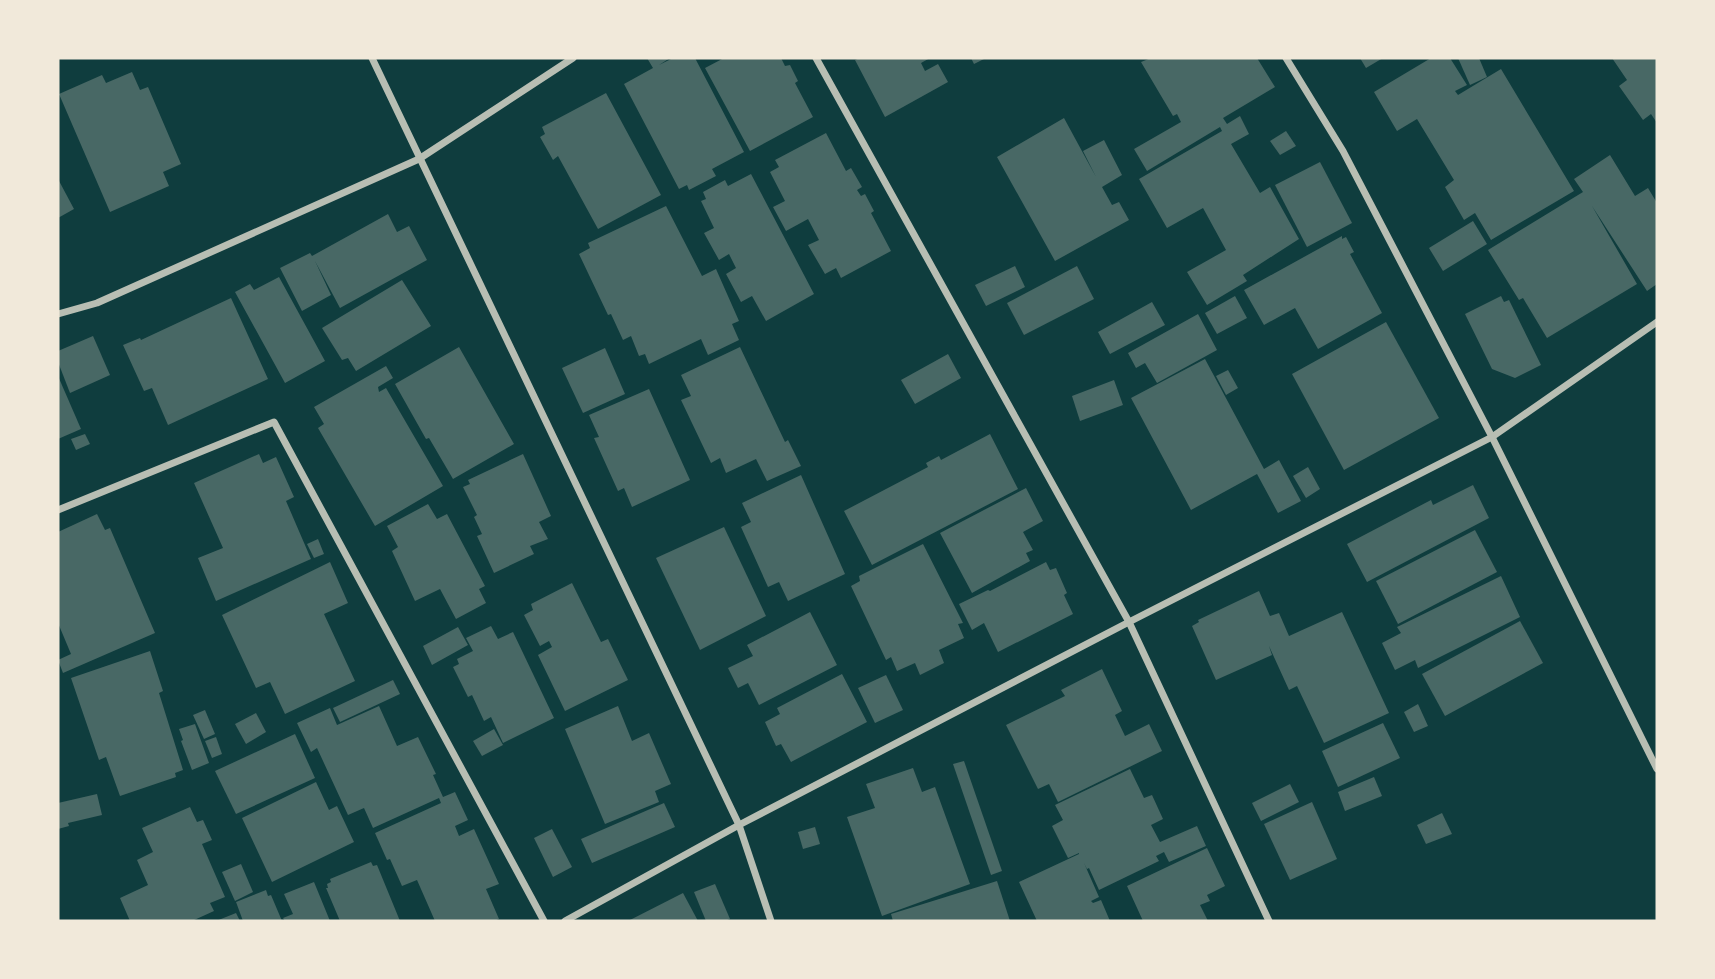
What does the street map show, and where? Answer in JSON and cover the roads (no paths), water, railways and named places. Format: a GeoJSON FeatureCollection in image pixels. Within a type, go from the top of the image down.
{"type":"FeatureCollection","features":[{"type":"Feature","properties":{"kind":"street"},"geometry":{"type":"LineString","coordinates":[[372,58],[739,825],[771,921]]}},
{"type":"Feature","properties":{"kind":"street"},"geometry":{"type":"LineString","coordinates":[[58,314],[97,303],[419,159],[573,58]]}},
{"type":"Feature","properties":{"kind":"street"},"geometry":{"type":"LineString","coordinates":[[816,58],[1129,622],[1269,921]]}},
{"type":"Feature","properties":{"kind":"street"},"geometry":{"type":"LineString","coordinates":[[1286,58],[1343,151],[1492,437],[1657,769]]}},
{"type":"Feature","properties":{"kind":"street"},"geometry":{"type":"LineString","coordinates":[[565,921],[739,825],[1492,437],[1657,322]]}},
{"type":"Feature","properties":{"kind":"street"},"geometry":{"type":"LineString","coordinates":[[58,510],[274,422],[544,921]]}}]}
